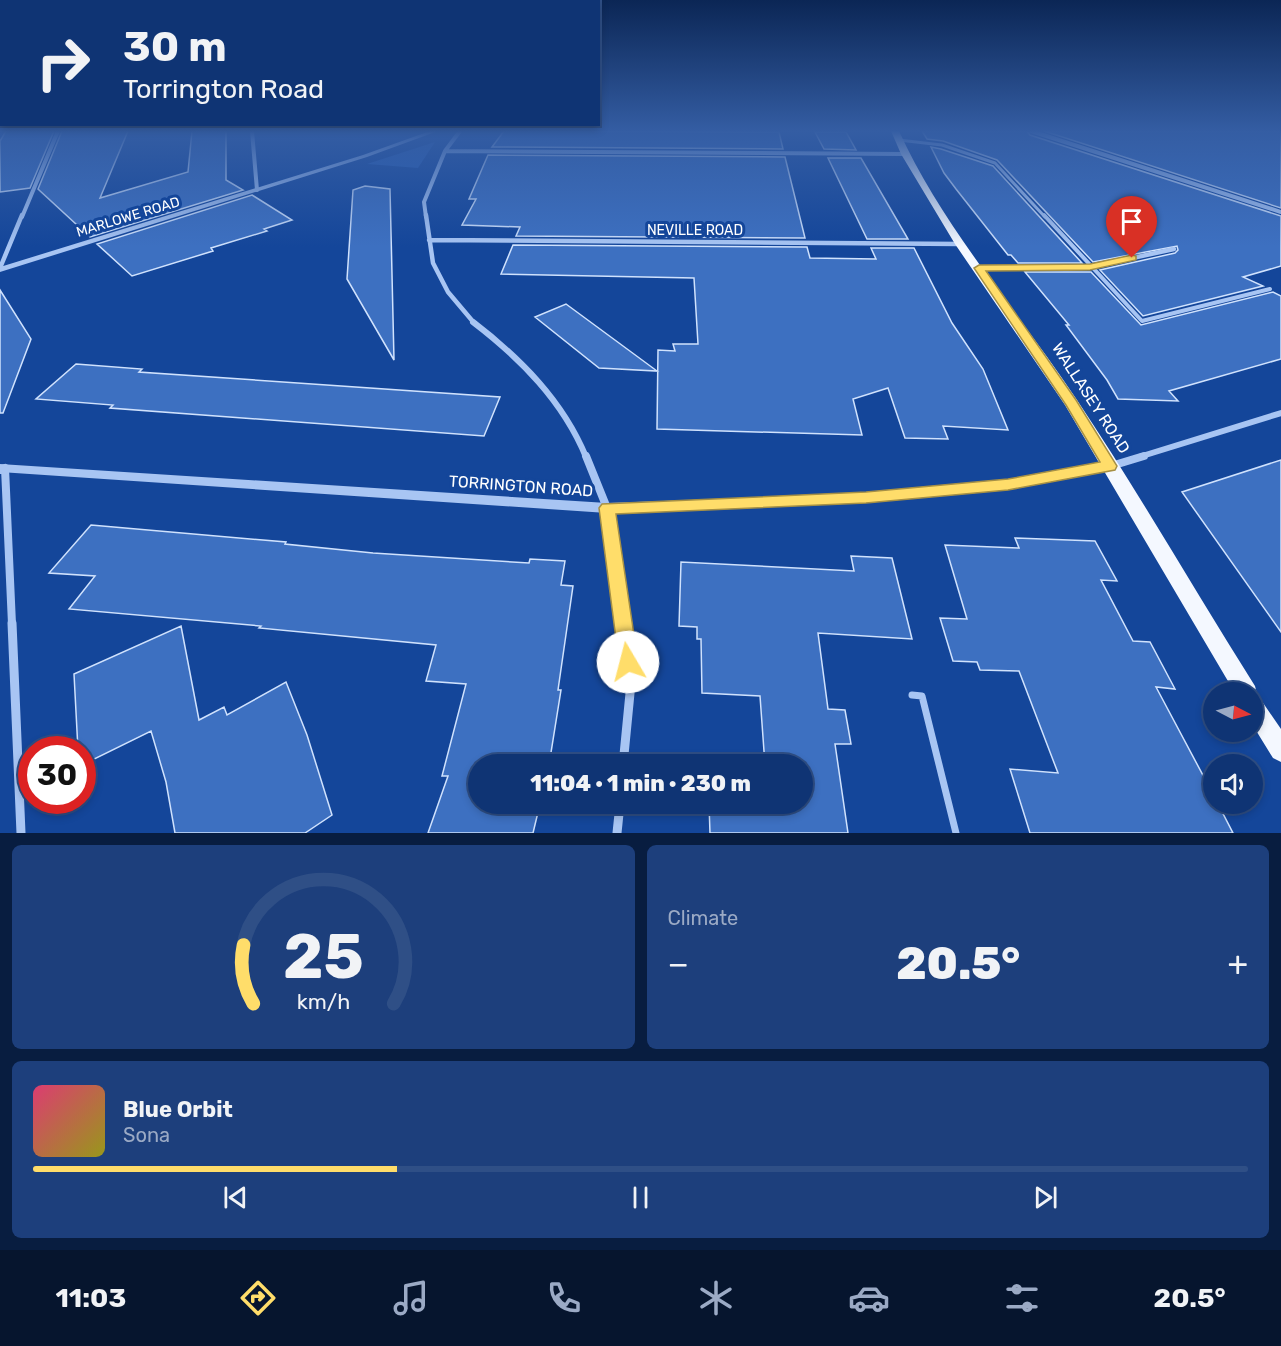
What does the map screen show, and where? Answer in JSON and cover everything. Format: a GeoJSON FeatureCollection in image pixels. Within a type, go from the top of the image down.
{"type":"FeatureCollection","features":[{"type":"Feature","properties":{"kind":"main road","name":"WALLASEY ROAD"},"geometry":{"type":"LineString","coordinates":[[914,170],[960,244],[979,268],[1071,403],[1240,682]]}},
{"type":"Feature","properties":{"kind":"main road"},"geometry":{"type":"LineString","coordinates":[[1263,721],[1281,750]]}},
{"type":"Feature","properties":{"kind":"street"},"geometry":{"type":"LineString","coordinates":[[0,269],[42,170]]}},
{"type":"Feature","properties":{"kind":"street"},"geometry":{"type":"LineString","coordinates":[[255,170],[257,190]]}},
{"type":"Feature","properties":{"kind":"street","name":"MARLOWE ROAD"},"geometry":{"type":"LineString","coordinates":[[0,269],[317,170]]}},
{"type":"Feature","properties":{"kind":"street"},"geometry":{"type":"LineString","coordinates":[[437,170],[424,202],[433,263],[448,291],[470,320],[508,349],[545,389],[576,432],[607,508],[631,683],[624,754]]}},
{"type":"Feature","properties":{"kind":"street"},"geometry":{"type":"LineString","coordinates":[[1151,170],[1281,212]]}},
{"type":"Feature","properties":{"kind":"street","name":"NEVILLE ROAD"},"geometry":{"type":"LineString","coordinates":[[429,240],[960,244]]}},
{"type":"Feature","properties":{"kind":"street"},"geometry":{"type":"LineString","coordinates":[[979,268],[1090,267],[1174,249]]}},
{"type":"Feature","properties":{"kind":"street"},"geometry":{"type":"LineString","coordinates":[[1110,466],[1281,413]]}},
{"type":"Feature","properties":{"kind":"street","name":"TORRINGTON ROAD"},"geometry":{"type":"LineString","coordinates":[[2,468],[607,508],[866,498],[1008,485],[1110,466]]}},
{"type":"Feature","properties":{"kind":"street"},"geometry":{"type":"LineString","coordinates":[[2,468],[21,833]]}},
{"type":"Feature","properties":{"kind":"street"},"geometry":{"type":"LineString","coordinates":[[617,833],[619,814]]}},
{"type":"Feature","properties":{"kind":"lane"},"geometry":{"type":"LineString","coordinates":[[1001,170],[1142,321],[1270,289]]}},
{"type":"Feature","properties":{"kind":"lane"},"geometry":{"type":"LineString","coordinates":[[912,694],[922,696],[956,833]]}},
{"type":"Feature","properties":{"kind":"building"},"geometry":{"type":"Polygon","coordinates":[[[0,170],[38,170],[30,188],[0,192],[0,170]]]}},
{"type":"Feature","properties":{"kind":"building"},"geometry":{"type":"Polygon","coordinates":[[[46,170],[112,170],[100,198],[188,172],[188,170],[226,170],[226,180],[243,190],[90,237],[38,189],[46,170]]]}},
{"type":"Feature","properties":{"kind":"building"},"geometry":{"type":"Polygon","coordinates":[[[482,170],[788,170],[805,238],[516,236],[520,227],[462,225],[476,199],[469,199],[482,170]]]}},
{"type":"Feature","properties":{"kind":"building"},"geometry":{"type":"Polygon","coordinates":[[[834,170],[868,170],[908,239],[867,239],[834,170]]]}},
{"type":"Feature","properties":{"kind":"building"},"geometry":{"type":"Polygon","coordinates":[[[942,170],[997,170],[1082,263],[1018,263],[1011,255],[1008,255],[942,170]]]}},
{"type":"Feature","properties":{"kind":"building"},"geometry":{"type":"Polygon","coordinates":[[[1006,170],[1138,170],[1281,216],[1281,266],[1243,277],[1263,286],[1143,316],[1100,270],[1175,253],[1178,250],[1177,246],[1093,262],[1006,170]]]}},
{"type":"Feature","properties":{"kind":"building"},"geometry":{"type":"Polygon","coordinates":[[[1164,170],[1281,170],[1281,208],[1164,170]]]}},
{"type":"Feature","properties":{"kind":"building"},"geometry":{"type":"Polygon","coordinates":[[[365,186],[390,189],[394,360],[347,279],[353,190],[365,186]]]}},
{"type":"Feature","properties":{"kind":"building"},"geometry":{"type":"Polygon","coordinates":[[[252,195],[292,220],[264,229],[267,231],[211,248],[213,251],[132,276],[97,244],[252,195]]]}},
{"type":"Feature","properties":{"kind":"building"},"geometry":{"type":"Polygon","coordinates":[[[513,245],[807,247],[810,258],[876,259],[871,248],[914,248],[952,323],[983,369],[1008,430],[943,426],[948,439],[905,438],[888,388],[853,399],[862,435],[657,429],[658,350],[675,351],[673,344],[698,344],[694,278],[501,274],[513,245]]]}},
{"type":"Feature","properties":{"kind":"building"},"geometry":{"type":"Polygon","coordinates":[[[1025,272],[1091,272],[1141,325],[1273,292],[1281,296],[1281,359],[1169,391],[1178,401],[1118,399],[1107,380],[1066,325],[1069,325],[1025,272]]]}},
{"type":"Feature","properties":{"kind":"building"},"geometry":{"type":"Polygon","coordinates":[[[0,290],[31,339],[3,413],[0,413],[0,290]]]}},
{"type":"Feature","properties":{"kind":"building"},"geometry":{"type":"Polygon","coordinates":[[[566,304],[657,371],[599,368],[535,317],[566,304]]]}},
{"type":"Feature","properties":{"kind":"building"},"geometry":{"type":"Polygon","coordinates":[[[76,364],[142,369],[139,372],[500,397],[484,436],[110,408],[113,405],[36,399],[76,364]]]}},
{"type":"Feature","properties":{"kind":"building"},"geometry":{"type":"Polygon","coordinates":[[[1281,460],[1281,632],[1182,492],[1281,460]]]}},
{"type":"Feature","properties":{"kind":"building"},"geometry":{"type":"Polygon","coordinates":[[[91,525],[286,542],[285,544],[373,553],[529,563],[530,559],[565,561],[561,585],[573,586],[551,754],[468,754],[468,814],[538,814],[533,833],[428,833],[448,776],[442,776],[466,684],[426,681],[436,645],[259,628],[261,626],[69,609],[95,576],[49,573],[91,525]]]}},
{"type":"Feature","properties":{"kind":"building"},"geometry":{"type":"Polygon","coordinates":[[[1015,538],[1095,541],[1117,581],[1101,580],[1133,641],[1150,642],[1175,689],[1156,687],[1203,775],[1203,814],[1223,814],[1233,833],[1030,833],[1010,769],[1058,773],[1019,671],[980,670],[977,662],[953,661],[940,618],[967,619],[945,545],[1019,548],[1015,538]]]}},
{"type":"Feature","properties":{"kind":"building"},"geometry":{"type":"Polygon","coordinates":[[[851,556],[892,558],[912,639],[818,633],[828,709],[845,710],[851,744],[835,744],[848,833],[710,833],[709,814],[813,814],[813,754],[764,754],[760,696],[702,693],[701,639],[697,639],[697,627],[679,626],[681,562],[854,571],[851,556]]]}},
{"type":"Feature","properties":{"kind":"building"},"geometry":{"type":"Polygon","coordinates":[[[181,626],[199,720],[224,707],[227,715],[286,682],[307,735],[332,815],[305,833],[175,833],[166,782],[151,731],[96,758],[96,736],[77,736],[74,674],[181,626]]]}},
{"type":"Feature","properties":{"kind":"route"},"geometry":{"type":"LineString","coordinates":[[628,662],[607,508],[866,498],[1008,485],[1110,466],[1071,403],[979,268],[1090,267],[1132,258]]}}]}
